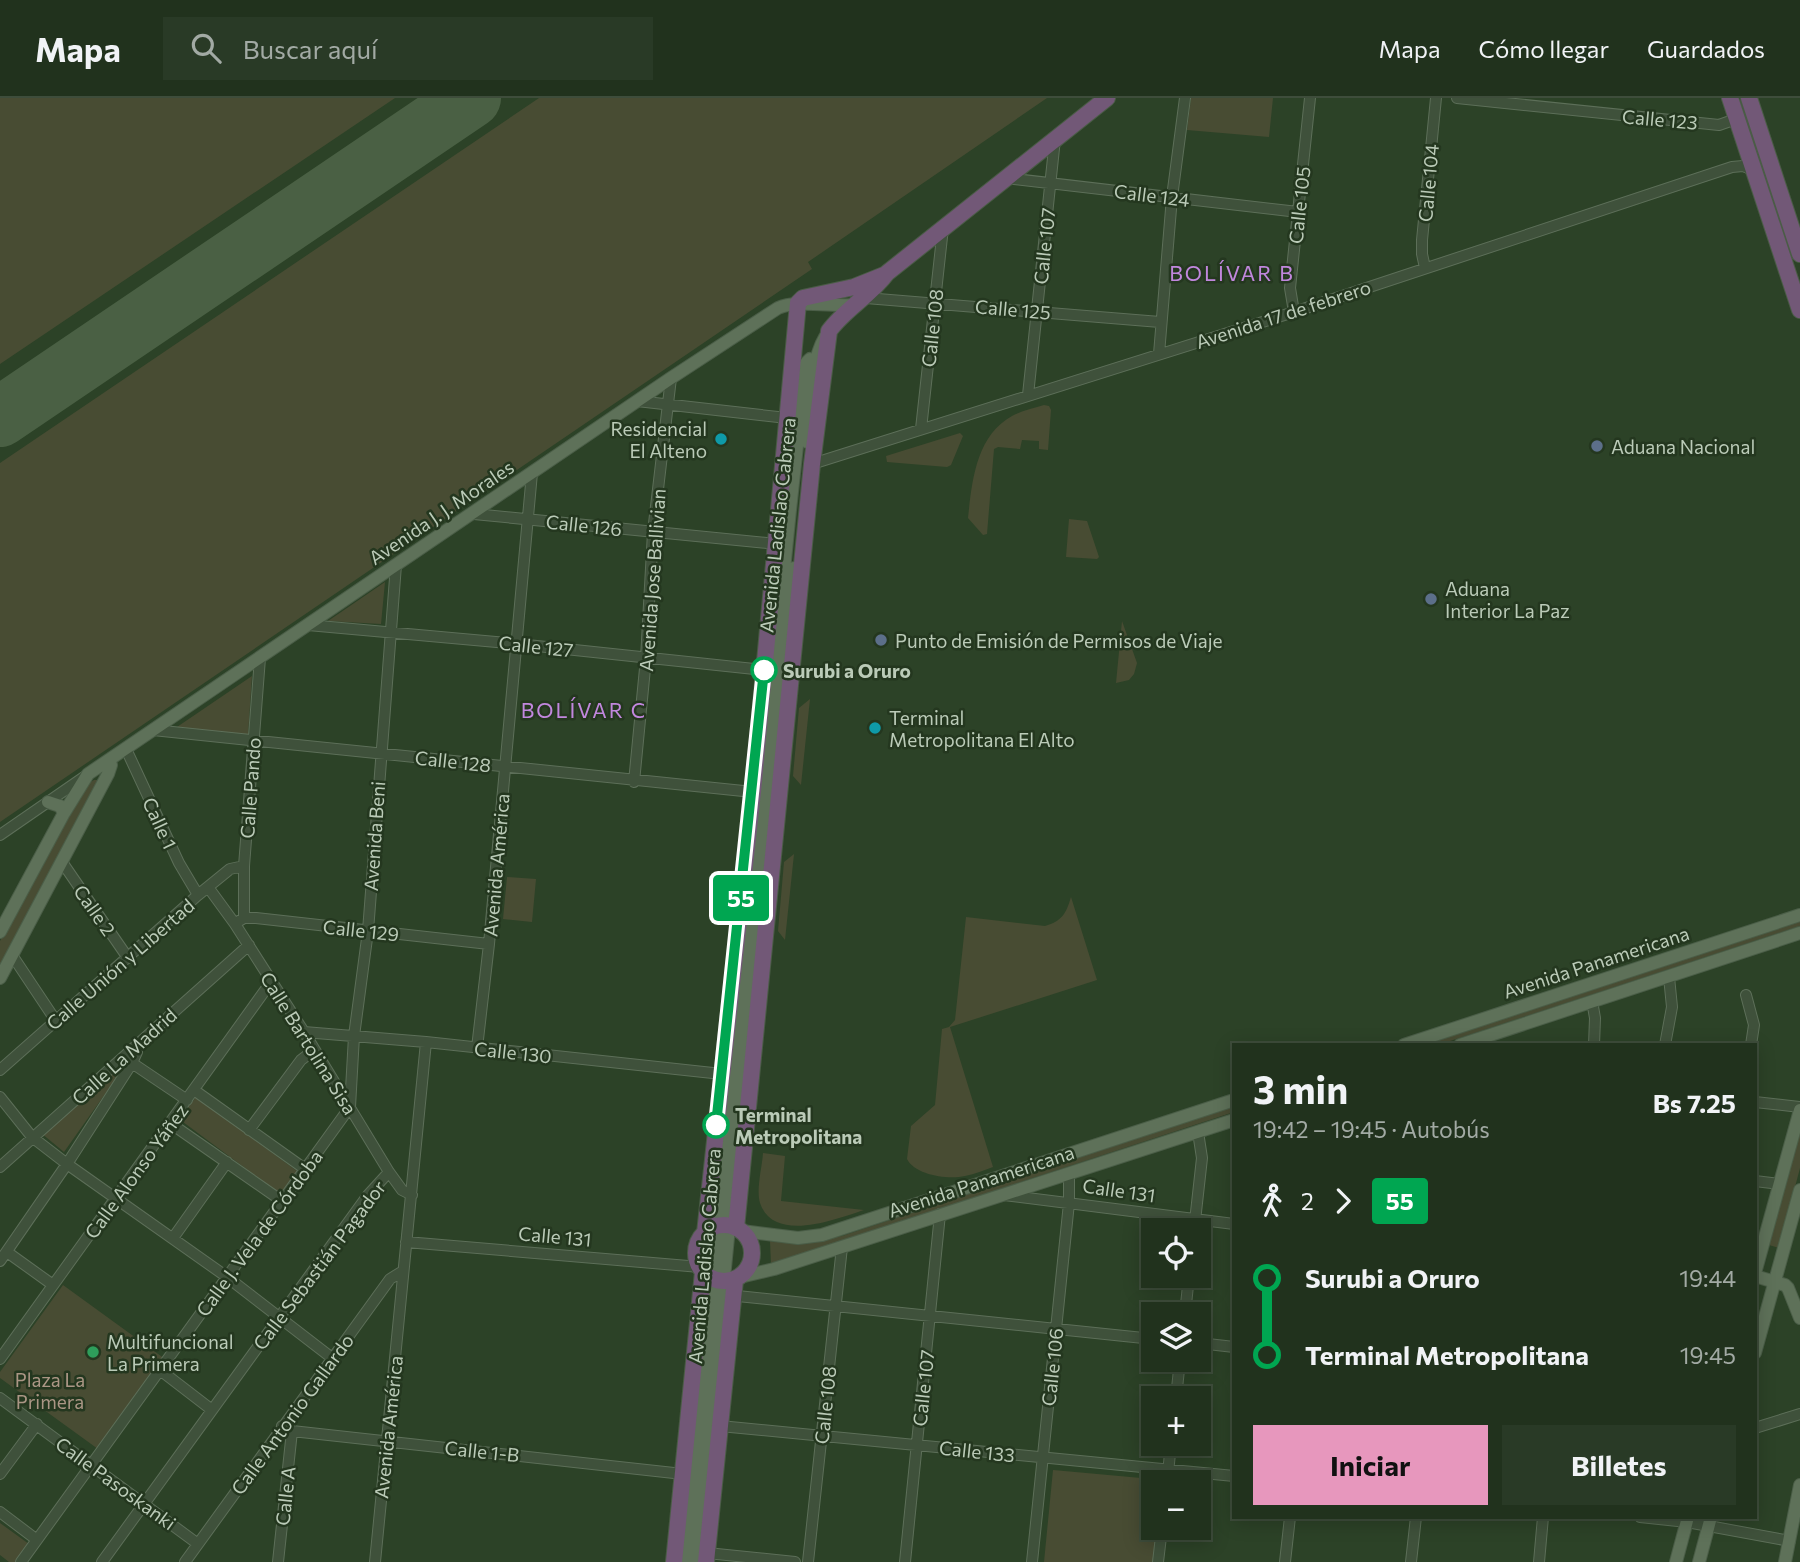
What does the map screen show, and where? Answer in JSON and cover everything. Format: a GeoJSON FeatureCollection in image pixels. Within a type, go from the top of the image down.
{"type":"FeatureCollection","features":[{"type":"Feature","properties":{"kind":"highway","name":"Avenida Ladislao Cabrera"},"geometry":{"type":"LineString","coordinates":[[726,1229],[829,331],[887,273],[1107,98]]}},
{"type":"Feature","properties":{"kind":"highway"},"geometry":{"type":"LineString","coordinates":[[1730,98],[1800,310]]}},
{"type":"Feature","properties":{"kind":"highway"},"geometry":{"type":"LineString","coordinates":[[1749,98],[1800,254]]}},
{"type":"Feature","properties":{"kind":"highway","name":"Avenida Ladislao Cabrera"},"geometry":{"type":"LineString","coordinates":[[726,1229],[722,1074],[753,792],[798,303],[803,298],[846,289],[887,273]]}},
{"type":"Feature","properties":{"kind":"highway"},"geometry":{"type":"LineString","coordinates":[[777,537],[790,510],[782,485]]}},
{"type":"Feature","properties":{"kind":"highway"},"geometry":{"type":"LineString","coordinates":[[726,1229],[750,1241],[752,1258],[748,1269],[718,1284],[697,1261],[697,1245],[726,1229]]}},
{"type":"Feature","properties":{"kind":"highway","name":"Avenida Ladislao Cabrera"},"geometry":{"type":"LineString","coordinates":[[703,1559],[720,1426],[718,1284]]}},
{"type":"Feature","properties":{"kind":"highway","name":"Avenida Ladislao Cabrera"},"geometry":{"type":"LineString","coordinates":[[674,1562],[683,1474],[718,1284]]}},
{"type":"Feature","properties":{"kind":"main road"},"geometry":{"type":"LineString","coordinates":[[798,303],[815,306],[861,301]]}},
{"type":"Feature","properties":{"kind":"main road","name":"Avenida J. J. Morales"},"geometry":{"type":"LineString","coordinates":[[88,774],[671,378],[778,308],[798,303]]}},
{"type":"Feature","properties":{"kind":"main road","name":"Avenida Ladislao Cabrera"},"geometry":{"type":"LineString","coordinates":[[726,1229],[790,510],[811,363],[829,331]]}},
{"type":"Feature","properties":{"kind":"main road","name":"Avenida Ladislao Cabrera"},"geometry":{"type":"LineString","coordinates":[[685,1562],[726,1229],[811,363]]}},
{"type":"Feature","properties":{"kind":"main road"},"geometry":{"type":"LineString","coordinates":[[0,978],[111,769],[108,761]]}},
{"type":"Feature","properties":{"kind":"main road"},"geometry":{"type":"LineString","coordinates":[[0,932],[88,774]]}},
{"type":"Feature","properties":{"kind":"main road"},"geometry":{"type":"LineString","coordinates":[[48,802],[60,806],[64,813]]}},
{"type":"Feature","properties":{"kind":"main road","name":"Avenida Panamericana"},"geometry":{"type":"LineString","coordinates":[[1410,1043],[1800,915]]}},
{"type":"Feature","properties":{"kind":"main road","name":"Avenida Panamericana"},"geometry":{"type":"LineString","coordinates":[[1467,1043],[1800,933]]}},
{"type":"Feature","properties":{"kind":"main road","name":"Avenida Panamericana"},"geometry":{"type":"LineString","coordinates":[[726,1229],[798,1238],[822,1235],[1232,1101]]}},
{"type":"Feature","properties":{"kind":"main road"},"geometry":{"type":"LineString","coordinates":[[1757,1267],[1800,1109]]}},
{"type":"Feature","properties":{"kind":"main road","name":"Avenida Panamericana"},"geometry":{"type":"LineString","coordinates":[[718,1284],[842,1247],[1232,1121]]}},
{"type":"Feature","properties":{"kind":"main road"},"geometry":{"type":"LineString","coordinates":[[1757,1346],[1800,1190]]}},
{"type":"Feature","properties":{"kind":"main road"},"geometry":{"type":"LineString","coordinates":[[958,1192],[963,1207]]}},
{"type":"Feature","properties":{"kind":"main road"},"geometry":{"type":"LineString","coordinates":[[1757,1275],[1788,1288],[1800,1318]]}},
{"type":"Feature","properties":{"kind":"main road","name":"Avenida Ladislao Cabrera"},"geometry":{"type":"LineString","coordinates":[[703,1559],[718,1284]]}},
{"type":"Feature","properties":{"kind":"main road"},"geometry":{"type":"LineString","coordinates":[[1785,1562],[1800,1485]]}},
{"type":"Feature","properties":{"kind":"main road"},"geometry":{"type":"LineString","coordinates":[[1676,1562],[1688,1520]]}},
{"type":"Feature","properties":{"kind":"main road"},"geometry":{"type":"LineString","coordinates":[[1699,1562],[1709,1523]]}},
{"type":"Feature","properties":{"kind":"street"},"geometry":{"type":"LineString","coordinates":[[1159,354],[1172,197],[1185,98]]}},
{"type":"Feature","properties":{"kind":"street","name":"Calle 105"},"geometry":{"type":"LineString","coordinates":[[1294,312],[1290,288],[1310,98]]}},
{"type":"Feature","properties":{"kind":"street","name":"Calle 104"},"geometry":{"type":"LineString","coordinates":[[1425,268],[1422,240],[1436,98]]}},
{"type":"Feature","properties":{"kind":"street","name":"Calle 123"},"geometry":{"type":"LineString","coordinates":[[1457,98],[1560,104],[1719,125],[1736,119]]}},
{"type":"Feature","properties":{"kind":"street","name":"Calle 107"},"geometry":{"type":"LineString","coordinates":[[1028,395],[1055,139]]}},
{"type":"Feature","properties":{"kind":"street","name":"Avenida 17 de febrero"},"geometry":{"type":"LineString","coordinates":[[812,464],[1294,312],[1732,167],[1743,166],[1753,170]]}},
{"type":"Feature","properties":{"kind":"street","name":"Calle 124"},"geometry":{"type":"LineString","coordinates":[[1006,178],[1298,212]]}},
{"type":"Feature","properties":{"kind":"street","name":"Calle 108"},"geometry":{"type":"LineString","coordinates":[[921,429],[943,228]]}},
{"type":"Feature","properties":{"kind":"street","name":"Calle 125"},"geometry":{"type":"LineString","coordinates":[[861,301],[935,303],[1160,322]]}},
{"type":"Feature","properties":{"kind":"street","name":"Avenida Jose Ballivian"},"geometry":{"type":"LineString","coordinates":[[634,782],[646,658],[653,532],[671,378]]}},
{"type":"Feature","properties":{"kind":"street"},"geometry":{"type":"LineString","coordinates":[[637,401],[788,418]]}},
{"type":"Feature","properties":{"kind":"street","name":"Avenida América"},"geometry":{"type":"LineString","coordinates":[[477,1048],[518,643],[532,473]]}},
{"type":"Feature","properties":{"kind":"street","name":"Calle 126"},"geometry":{"type":"LineString","coordinates":[[474,514],[653,532],[777,537]]}},
{"type":"Feature","properties":{"kind":"street","name":"Avenida Beni"},"geometry":{"type":"LineString","coordinates":[[350,1107],[354,1036],[368,931],[396,565]]}},
{"type":"Feature","properties":{"kind":"street","name":"Calle 127"},"geometry":{"type":"LineString","coordinates":[[307,625],[518,643],[764,670]]}},
{"type":"Feature","properties":{"kind":"street","name":"Calle Pando"},"geometry":{"type":"LineString","coordinates":[[240,921],[260,658]]}},
{"type":"Feature","properties":{"kind":"street","name":"Calle 128"},"geometry":{"type":"LineString","coordinates":[[153,730],[634,782],[753,792]]}},
{"type":"Feature","properties":{"kind":"street","name":"Calle 1"},"geometry":{"type":"LineString","coordinates":[[126,748],[179,863],[198,895]]}},
{"type":"Feature","properties":{"kind":"street"},"geometry":{"type":"LineString","coordinates":[[0,835],[88,774]]}},
{"type":"Feature","properties":{"kind":"street","name":"Calle 2"},"geometry":{"type":"LineString","coordinates":[[62,862],[128,958]]}},
{"type":"Feature","properties":{"kind":"street","name":"Calle Unión y Libertad"},"geometry":{"type":"LineString","coordinates":[[0,1070],[198,895],[230,869],[244,866]]}},
{"type":"Feature","properties":{"kind":"street","name":"Calle Bartolina Sisa"},"geometry":{"type":"LineString","coordinates":[[208,887],[240,921],[249,945],[389,1172],[402,1190],[412,1195]]}},
{"type":"Feature","properties":{"kind":"street","name":"Calle 129"},"geometry":{"type":"LineString","coordinates":[[240,921],[489,944]]}},
{"type":"Feature","properties":{"kind":"street","name":"Calle La Madrid"},"geometry":{"type":"LineString","coordinates":[[0,1167],[249,945]]}},
{"type":"Feature","properties":{"kind":"street"},"geometry":{"type":"LineString","coordinates":[[12,956],[56,1021]]}},
{"type":"Feature","properties":{"kind":"street"},"geometry":{"type":"LineString","coordinates":[[1665,1043],[1672,1007],[1669,977]]}},
{"type":"Feature","properties":{"kind":"street","name":"Calle Alonso Yáñez"},"geometry":{"type":"LineString","coordinates":[[0,1359],[271,982]]}},
{"type":"Feature","properties":{"kind":"street"},"geometry":{"type":"LineString","coordinates":[[1746,995],[1754,1025],[1751,1043]]}},
{"type":"Feature","properties":{"kind":"street"},"geometry":{"type":"LineString","coordinates":[[1592,1001],[1595,1018],[1594,1043]]}},
{"type":"Feature","properties":{"kind":"street","name":"Calle 130"},"geometry":{"type":"LineString","coordinates":[[304,1032],[426,1042],[722,1074]]}},
{"type":"Feature","properties":{"kind":"street","name":"Avenida América"},"geometry":{"type":"LineString","coordinates":[[375,1562],[426,1042]]}},
{"type":"Feature","properties":{"kind":"street"},"geometry":{"type":"LineString","coordinates":[[53,1285],[4,1256],[132,1063],[137,1052],[135,1047]]}},
{"type":"Feature","properties":{"kind":"street"},"geometry":{"type":"LineString","coordinates":[[249,1130],[301,1060],[314,1050]]}},
{"type":"Feature","properties":{"kind":"street"},"geometry":{"type":"LineString","coordinates":[[132,1063],[187,1100]]}},
{"type":"Feature","properties":{"kind":"street"},"geometry":{"type":"LineString","coordinates":[[194,1090],[305,1169]]}},
{"type":"Feature","properties":{"kind":"street"},"geometry":{"type":"LineString","coordinates":[[0,1097],[32,1137],[227,1277],[332,1358]]}},
{"type":"Feature","properties":{"kind":"street"},"geometry":{"type":"LineString","coordinates":[[1757,1102],[1800,1109]]}},
{"type":"Feature","properties":{"kind":"street","name":"Calle J. Vela de Córdoba"},"geometry":{"type":"LineString","coordinates":[[21,1562],[350,1107]]}},
{"type":"Feature","properties":{"kind":"street"},"geometry":{"type":"LineString","coordinates":[[170,1123],[282,1201]]}},
{"type":"Feature","properties":{"kind":"street"},"geometry":{"type":"LineString","coordinates":[[1195,1218],[1202,1158],[1198,1132]]}},
{"type":"Feature","properties":{"kind":"street"},"geometry":{"type":"LineString","coordinates":[[173,1238],[227,1162]]}},
{"type":"Feature","properties":{"kind":"street","name":"Calle Sebastián Pagador"},"geometry":{"type":"LineString","coordinates":[[102,1562],[368,1195],[389,1172]]}},
{"type":"Feature","properties":{"kind":"street","name":"Calle 106"},"geometry":{"type":"LineString","coordinates":[[1032,1562],[1069,1203],[1069,1172]]}},
{"type":"Feature","properties":{"kind":"street"},"geometry":{"type":"LineString","coordinates":[[1757,1181],[1780,1184]]}},
{"type":"Feature","properties":{"kind":"street","name":"Calle 131"},"geometry":{"type":"LineString","coordinates":[[998,1195],[1069,1203],[1154,1218]]}},
{"type":"Feature","properties":{"kind":"street","name":"Calle 107"},"geometry":{"type":"LineString","coordinates":[[905,1562],[940,1214]]}},
{"type":"Feature","properties":{"kind":"street","name":"Calle 131"},"geometry":{"type":"LineString","coordinates":[[1211,1225],[1232,1224]]}},
{"type":"Feature","properties":{"kind":"street","name":"Calle 131"},"geometry":{"type":"LineString","coordinates":[[406,1242],[718,1284],[836,1306],[1141,1338]]}},
{"type":"Feature","properties":{"kind":"street","name":"Calle 108"},"geometry":{"type":"LineString","coordinates":[[808,1562],[842,1247]]}},
{"type":"Feature","properties":{"kind":"street","name":"Calle Antonio Gallardo"},"geometry":{"type":"LineString","coordinates":[[187,1561],[287,1428],[332,1358],[390,1279],[403,1271]]}},
{"type":"Feature","properties":{"kind":"street"},"geometry":{"type":"LineString","coordinates":[[1211,1344],[1232,1347]]}},
{"type":"Feature","properties":{"kind":"street"},"geometry":{"type":"LineString","coordinates":[[160,1370],[212,1410]]}},
{"type":"Feature","properties":{"kind":"street","name":"Calle Pasoskanki"},"geometry":{"type":"LineString","coordinates":[[0,1398],[198,1544]]}},
{"type":"Feature","properties":{"kind":"street"},"geometry":{"type":"LineString","coordinates":[[1757,1427],[1800,1414]]}},
{"type":"Feature","properties":{"kind":"street"},"geometry":{"type":"LineString","coordinates":[[0,1474],[37,1424]]}},
{"type":"Feature","properties":{"kind":"street","name":"Calle 133"},"geometry":{"type":"LineString","coordinates":[[720,1426],[1168,1470]]}},
{"type":"Feature","properties":{"kind":"street","name":"Calle 1-B"},"geometry":{"type":"LineString","coordinates":[[287,1428],[683,1474]]}},
{"type":"Feature","properties":{"kind":"street","name":"Calle A"},"geometry":{"type":"LineString","coordinates":[[278,1562],[287,1428]]}},
{"type":"Feature","properties":{"kind":"street"},"geometry":{"type":"LineString","coordinates":[[1168,1470],[1170,1456]]}},
{"type":"Feature","properties":{"kind":"street","name":"Calle 133"},"geometry":{"type":"LineString","coordinates":[[1211,1474],[1232,1476]]}},
{"type":"Feature","properties":{"kind":"street"},"geometry":{"type":"LineString","coordinates":[[0,1512],[37,1540]]}},
{"type":"Feature","properties":{"kind":"street"},"geometry":{"type":"LineString","coordinates":[[1285,1562],[1290,1519]]}},
{"type":"Feature","properties":{"kind":"street"},"geometry":{"type":"LineString","coordinates":[[1411,1562],[1416,1519]]}},
{"type":"Feature","properties":{"kind":"street"},"geometry":{"type":"LineString","coordinates":[[1538,1562],[1543,1519]]}},
{"type":"Feature","properties":{"kind":"street"},"geometry":{"type":"LineString","coordinates":[[1663,1519],[1709,1523],[1790,1541]]}},
{"type":"Feature","properties":{"kind":"street"},"geometry":{"type":"LineString","coordinates":[[1158,1562],[1161,1540]]}},
{"type":"Feature","properties":{"kind":"street"},"geometry":{"type":"LineString","coordinates":[[703,1559],[795,1562]]}},
{"type":"Feature","properties":{"kind":"green space"},"geometry":{"type":"Polygon","coordinates":[[[0,98],[395,98],[0,364],[0,98]]]}},
{"type":"Feature","properties":{"kind":"green space"},"geometry":{"type":"Polygon","coordinates":[[[539,98],[1047,98],[808,262],[812,269],[0,822],[0,463],[539,98]]]}},
{"type":"Feature","properties":{"kind":"green space"},"geometry":{"type":"Polygon","coordinates":[[[1191,98],[1273,98],[1269,137],[1187,130],[1191,98]]]}},
{"type":"Feature","properties":{"kind":"green space"},"geometry":{"type":"Polygon","coordinates":[[[1044,405],[1051,410],[1048,450],[1039,449],[1039,441],[1022,440],[1020,449],[994,449],[987,534],[983,535],[968,518],[974,475],[983,447],[990,435],[1012,416],[1044,405]]]}},
{"type":"Feature","properties":{"kind":"green space"},"geometry":{"type":"Polygon","coordinates":[[[960,433],[963,436],[951,465],[947,467],[887,462],[886,456],[960,433]]]}},
{"type":"Feature","properties":{"kind":"green space"},"geometry":{"type":"Polygon","coordinates":[[[1069,519],[1087,521],[1099,557],[1097,559],[1066,557],[1069,519]]]}},
{"type":"Feature","properties":{"kind":"green space"},"geometry":{"type":"Polygon","coordinates":[[[385,582],[381,624],[328,621],[385,582]]]}},
{"type":"Feature","properties":{"kind":"green space"},"geometry":{"type":"Polygon","coordinates":[[[1122,621],[1137,663],[1129,680],[1116,683],[1122,621]]]}},
{"type":"Feature","properties":{"kind":"green space"},"geometry":{"type":"Polygon","coordinates":[[[252,676],[248,735],[177,727],[252,676]]]}},
{"type":"Feature","properties":{"kind":"green space"},"geometry":{"type":"Polygon","coordinates":[[[810,699],[801,785],[793,776],[799,708],[810,699]]]}},
{"type":"Feature","properties":{"kind":"green space"},"geometry":{"type":"Polygon","coordinates":[[[94,780],[99,783],[0,970],[0,941],[78,794],[94,780]]]}},
{"type":"Feature","properties":{"kind":"green space"},"geometry":{"type":"Polygon","coordinates":[[[794,854],[785,940],[778,931],[784,862],[794,854]]]}},
{"type":"Feature","properties":{"kind":"green space"},"geometry":{"type":"Polygon","coordinates":[[[507,877],[536,879],[532,922],[503,919],[507,877]]]}},
{"type":"Feature","properties":{"kind":"green space"},"geometry":{"type":"Polygon","coordinates":[[[1071,897],[1097,980],[950,1027],[993,1167],[958,1177],[941,1177],[917,1169],[907,1159],[911,1126],[935,1105],[942,1029],[949,1027],[955,1020],[966,917],[1045,926],[1056,922],[1062,916],[1071,897]]]}},
{"type":"Feature","properties":{"kind":"green space"},"geometry":{"type":"Polygon","coordinates":[[[1800,919],[1800,926],[1444,1043],[1427,1043],[1800,919]]]}},
{"type":"Feature","properties":{"kind":"green space"},"geometry":{"type":"Polygon","coordinates":[[[123,1059],[127,1063],[64,1152],[41,1133],[123,1059]]]}},
{"type":"Feature","properties":{"kind":"green space"},"geometry":{"type":"Polygon","coordinates":[[[196,1097],[301,1174],[284,1197],[179,1119],[196,1097]]]}},
{"type":"Feature","properties":{"kind":"green space"},"geometry":{"type":"Polygon","coordinates":[[[1232,1107],[1232,1113],[771,1264],[770,1241],[789,1243],[842,1236],[1232,1107]]]}},
{"type":"Feature","properties":{"kind":"green space"},"geometry":{"type":"Polygon","coordinates":[[[1800,1128],[1800,1168],[1779,1248],[1769,1245],[1800,1128]]]}},
{"type":"Feature","properties":{"kind":"green space"},"geometry":{"type":"Polygon","coordinates":[[[763,1153],[785,1156],[781,1201],[864,1210],[822,1223],[792,1226],[778,1223],[767,1215],[760,1203],[763,1153]]]}},
{"type":"Feature","properties":{"kind":"green space","name":"Multifuncional La Primera"},"geometry":{"type":"Polygon","coordinates":[[[63,1285],[165,1359],[98,1449],[0,1378],[0,1372],[63,1285]]]}},
{"type":"Feature","properties":{"kind":"green space"},"geometry":{"type":"Polygon","coordinates":[[[1053,1470],[1141,1478],[1141,1540],[1158,1540],[1156,1562],[1044,1562],[1053,1470]]]}},
{"type":"Feature","properties":{"kind":"green space"},"geometry":{"type":"Polygon","coordinates":[[[0,1523],[29,1544],[15,1562],[9,1562],[0,1555],[0,1523]]]}},
{"type":"Feature","properties":{"kind":"runway"},"geometry":{"type":"LineString","coordinates":[[0,417],[471,98]]}},
{"type":"Feature","properties":{"kind":"bus line","name":"55"},"geometry":{"type":"LineString","coordinates":[[716,1125],[764,670]]}},
{"type":"Feature","properties":{"kind":"place","name":"Residencial El Alteno"},"geometry":{"type":"Point","coordinates":[721,439]}},
{"type":"Feature","properties":{"kind":"place","name":"Aduana Nacional"},"geometry":{"type":"Point","coordinates":[1597,446]}},
{"type":"Feature","properties":{"kind":"place","name":"Aduana Interior La Paz"},"geometry":{"type":"Point","coordinates":[1431,599]}},
{"type":"Feature","properties":{"kind":"place","name":"Punto de Emisión de Permisos de Viaje"},"geometry":{"type":"Point","coordinates":[881,640]}},
{"type":"Feature","properties":{"kind":"place","name":"Surubi a Oruro"},"geometry":{"type":"Point","coordinates":[764,670]}},
{"type":"Feature","properties":{"kind":"place","name":"Terminal Metropolitana El Alto"},"geometry":{"type":"Point","coordinates":[875,728]}},
{"type":"Feature","properties":{"kind":"place","name":"Terminal Metropolitana"},"geometry":{"type":"Point","coordinates":[716,1125]}},
{"type":"Feature","properties":{"kind":"place","name":"Multifuncional La Primera"},"geometry":{"type":"Point","coordinates":[93,1352]}},
{"type":"Feature","properties":{"kind":"district","name":"BOLÍVAR B"},"geometry":{"type":"Point","coordinates":[1232,272]}},
{"type":"Feature","properties":{"kind":"district","name":"BOLÍVAR C"},"geometry":{"type":"Point","coordinates":[584,709]}},
{"type":"Feature","properties":{"kind":"park label","name":"Plaza La Primera"},"geometry":{"type":"Point","coordinates":[50,1390]}}]}
